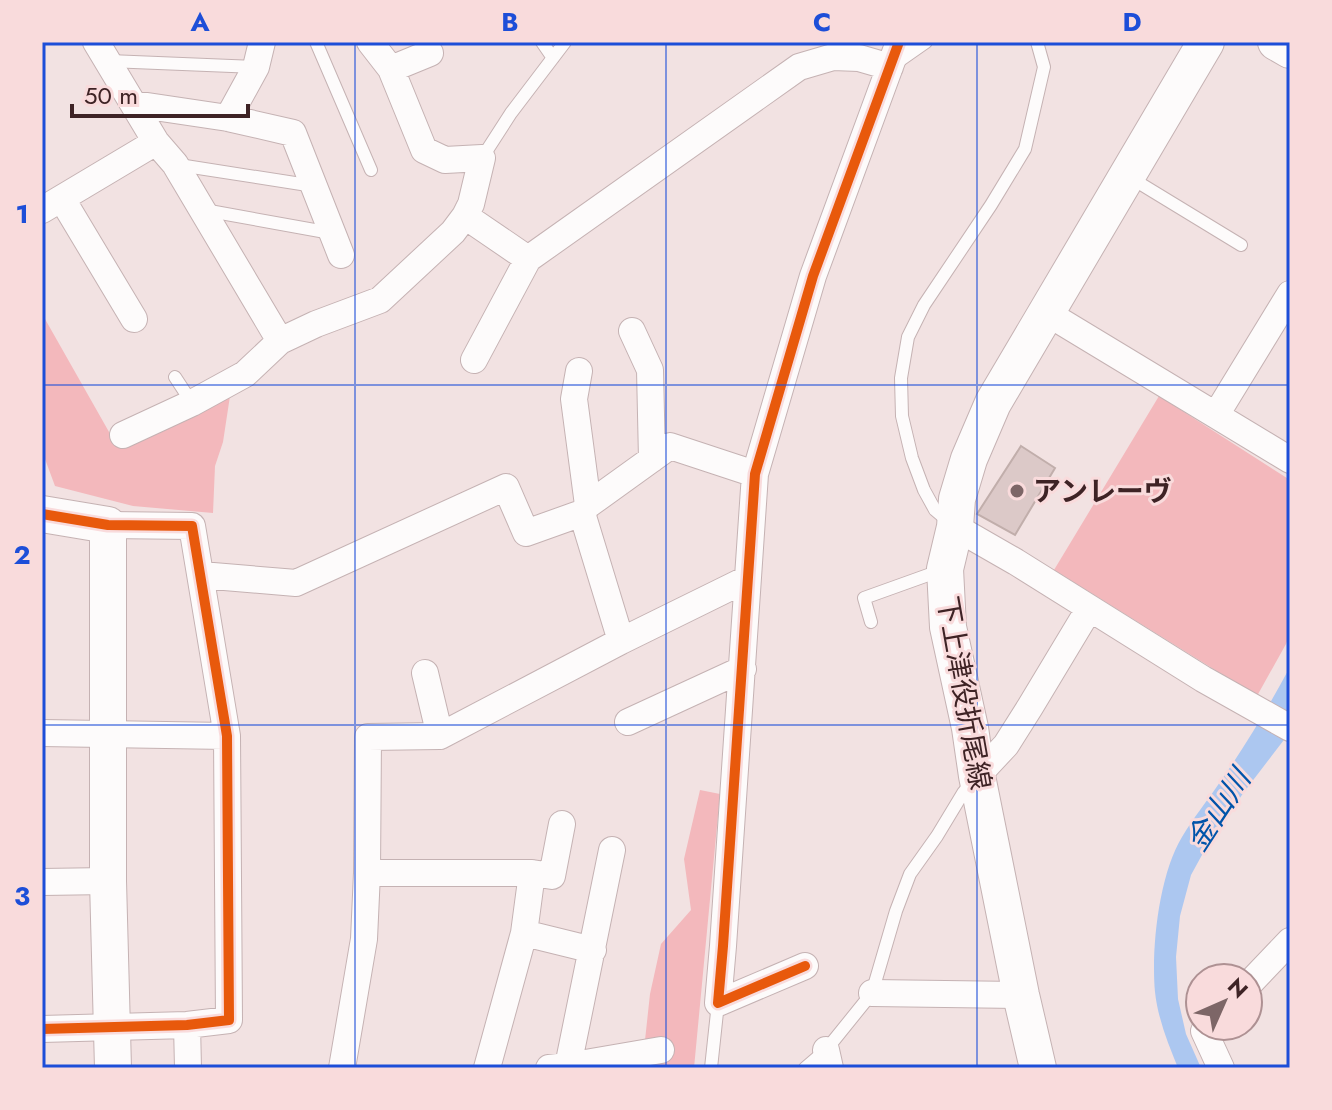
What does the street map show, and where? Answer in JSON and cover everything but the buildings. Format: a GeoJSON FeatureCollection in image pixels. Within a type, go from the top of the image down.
{"type":"FeatureCollection","features":[{"type":"Feature","properties":{"kind":"main road","name":"下上津役折尾線"},"geometry":{"type":"LineString","coordinates":[[1038,1068],[948,627],[945,569],[955,527],[957,499],[969,459],[993,403],[1206,42]]}},
{"type":"Feature","properties":{"kind":"main road"},"geometry":{"type":"LineString","coordinates":[[1276,42],[1290,50]]}},
{"type":"Feature","properties":{"kind":"main road"},"geometry":{"type":"LineString","coordinates":[[42,514],[108,525],[108,881],[113,1068]]}},
{"type":"Feature","properties":{"kind":"street"},"geometry":{"type":"LineString","coordinates":[[123,435],[245,374],[280,341],[380,300],[453,232],[465,216],[482,158],[445,160],[424,150],[391,69],[370,42]]}},
{"type":"Feature","properties":{"kind":"street"},"geometry":{"type":"LineString","coordinates":[[805,966],[718,1003],[755,474],[813,276],[899,42]]}},
{"type":"Feature","properties":{"kind":"street"},"geometry":{"type":"LineString","coordinates":[[102,48],[156,142],[175,164],[280,341]]}},
{"type":"Feature","properties":{"kind":"street"},"geometry":{"type":"LineString","coordinates":[[391,69],[430,53]]}},
{"type":"Feature","properties":{"kind":"street"},"geometry":{"type":"LineString","coordinates":[[228,118],[259,54]]}},
{"type":"Feature","properties":{"kind":"street"},"geometry":{"type":"LineString","coordinates":[[474,360],[528,259],[799,67],[833,57],[859,58],[890,67]]}},
{"type":"Feature","properties":{"kind":"street"},"geometry":{"type":"LineString","coordinates":[[134,104],[228,118],[293,133],[336,244]]}},
{"type":"Feature","properties":{"kind":"street"},"geometry":{"type":"LineString","coordinates":[[134,319],[49,204],[156,142]]}},
{"type":"Feature","properties":{"kind":"street"},"geometry":{"type":"LineString","coordinates":[[465,216],[528,259]]}},
{"type":"Feature","properties":{"kind":"street"},"geometry":{"type":"LineString","coordinates":[[1216,415],[1290,294]]}},
{"type":"Feature","properties":{"kind":"street"},"geometry":{"type":"LineString","coordinates":[[1047,313],[1290,460]]}},
{"type":"Feature","properties":{"kind":"street"},"geometry":{"type":"LineString","coordinates":[[632,331],[650,370],[652,459]]}},
{"type":"Feature","properties":{"kind":"street"},"geometry":{"type":"LineString","coordinates":[[579,371],[574,399],[585,509],[621,641]]}},
{"type":"Feature","properties":{"kind":"street"},"geometry":{"type":"LineString","coordinates":[[201,575],[296,583],[506,487],[526,533],[585,509],[670,446],[755,474]]}},
{"type":"Feature","properties":{"kind":"street"},"geometry":{"type":"LineString","coordinates":[[42,1029],[187,1025],[229,1020],[227,736],[192,526],[108,525]]}},
{"type":"Feature","properties":{"kind":"street"},"geometry":{"type":"LineString","coordinates":[[955,527],[1203,679],[1290,728]]}},
{"type":"Feature","properties":{"kind":"street"},"geometry":{"type":"LineString","coordinates":[[342,1068],[364,939],[368,737],[440,736],[747,579]]}},
{"type":"Feature","properties":{"kind":"street"},"geometry":{"type":"LineString","coordinates":[[977,776],[1006,745],[1089,609]]}},
{"type":"Feature","properties":{"kind":"street"},"geometry":{"type":"LineString","coordinates":[[628,722],[743,669]]}},
{"type":"Feature","properties":{"kind":"street"},"geometry":{"type":"LineString","coordinates":[[425,673],[440,736]]}},
{"type":"Feature","properties":{"kind":"street"},"geometry":{"type":"LineString","coordinates":[[42,733],[227,736]]}},
{"type":"Feature","properties":{"kind":"street"},"geometry":{"type":"LineString","coordinates":[[367,873],[532,873],[552,876],[562,824]]}},
{"type":"Feature","properties":{"kind":"street"},"geometry":{"type":"LineString","coordinates":[[612,850],[593,950],[559,1067],[661,1050]]}},
{"type":"Feature","properties":{"kind":"street"},"geometry":{"type":"LineString","coordinates":[[487,1068],[524,933],[532,873]]}},
{"type":"Feature","properties":{"kind":"street"},"geometry":{"type":"LineString","coordinates":[[42,882],[108,881]]}},
{"type":"Feature","properties":{"kind":"street"},"geometry":{"type":"LineString","coordinates":[[524,933],[593,950]]}},
{"type":"Feature","properties":{"kind":"street"},"geometry":{"type":"LineString","coordinates":[[1264,968],[1290,941]]}},
{"type":"Feature","properties":{"kind":"street"},"geometry":{"type":"LineString","coordinates":[[872,993],[1021,995]]}},
{"type":"Feature","properties":{"kind":"street"},"geometry":{"type":"LineString","coordinates":[[187,1025],[188,1068]]}},
{"type":"Feature","properties":{"kind":"street"},"geometry":{"type":"LineString","coordinates":[[1209,1042],[1221,1068]]}},
{"type":"Feature","properties":{"kind":"lane"},"geometry":{"type":"LineString","coordinates":[[316,42],[371,170]]}},
{"type":"Feature","properties":{"kind":"lane"},"geometry":{"type":"LineString","coordinates":[[542,42],[553,58]]}},
{"type":"Feature","properties":{"kind":"lane"},"geometry":{"type":"LineString","coordinates":[[482,158],[511,113],[565,42]]}},
{"type":"Feature","properties":{"kind":"lane"},"geometry":{"type":"LineString","coordinates":[[890,67],[926,42]]}},
{"type":"Feature","properties":{"kind":"lane"},"geometry":{"type":"LineString","coordinates":[[955,527],[935,510],[912,458],[902,416],[903,364],[908,337],[924,305],[1025,149],[1044,67],[1037,42]]}},
{"type":"Feature","properties":{"kind":"lane"},"geometry":{"type":"LineString","coordinates":[[102,48],[259,54]]}},
{"type":"Feature","properties":{"kind":"lane"},"geometry":{"type":"LineString","coordinates":[[175,164],[314,186]]}},
{"type":"Feature","properties":{"kind":"lane"},"geometry":{"type":"LineString","coordinates":[[1128,176],[1241,245]]}},
{"type":"Feature","properties":{"kind":"lane"},"geometry":{"type":"LineString","coordinates":[[201,209],[336,244]]}},
{"type":"Feature","properties":{"kind":"lane"},"geometry":{"type":"LineString","coordinates":[[175,377],[192,403]]}},
{"type":"Feature","properties":{"kind":"lane"},"geometry":{"type":"LineString","coordinates":[[871,622],[862,592],[945,569]]}},
{"type":"Feature","properties":{"kind":"lane"},"geometry":{"type":"LineString","coordinates":[[805,1068],[828,1059],[872,993],[910,874],[977,776]]}},
{"type":"Feature","properties":{"kind":"lane"},"geometry":{"type":"LineString","coordinates":[[711,1068],[718,1003]]}},
{"type":"Feature","properties":{"kind":"shaded area"},"geometry":{"type":"Polygon","coordinates":[[[45,319],[117,446],[230,396],[223,442],[215,466],[213,513],[133,506],[55,486],[42,451],[42,320],[45,319]]]}},
{"type":"Feature","properties":{"kind":"shaded area"},"geometry":{"type":"Polygon","coordinates":[[[1159,396],[1290,480],[1290,634],[1257,696],[1054,570],[1159,396]]]}},
{"type":"Feature","properties":{"kind":"shaded area"},"geometry":{"type":"Polygon","coordinates":[[[700,790],[720,794],[694,1068],[642,1068],[650,994],[661,944],[691,910],[684,859],[700,790]]]}},
{"type":"Feature","properties":{"kind":"water","name":"金山川"},"geometry":{"type":"Polygon","coordinates":[[[1290,667],[1290,732],[1208,844],[1191,875],[1180,916],[1176,957],[1178,999],[1184,1042],[1190,1042],[1201,1068],[1178,1068],[1161,1021],[1155,992],[1154,955],[1162,891],[1182,837],[1265,711],[1290,667]]]}},
{"type":"Feature","properties":{"kind":"cycle path"},"geometry":{"type":"LineString","coordinates":[[805,966],[718,1003],[755,474],[813,276],[899,42]]}},
{"type":"Feature","properties":{"kind":"cycle path"},"geometry":{"type":"LineString","coordinates":[[42,514],[108,525],[192,526],[227,736],[229,1020],[187,1025],[42,1029]]}},
{"type":"Feature","properties":{"kind":"place","name":"アンレーヴ"},"geometry":{"type":"Point","coordinates":[1017,491]}}]}
